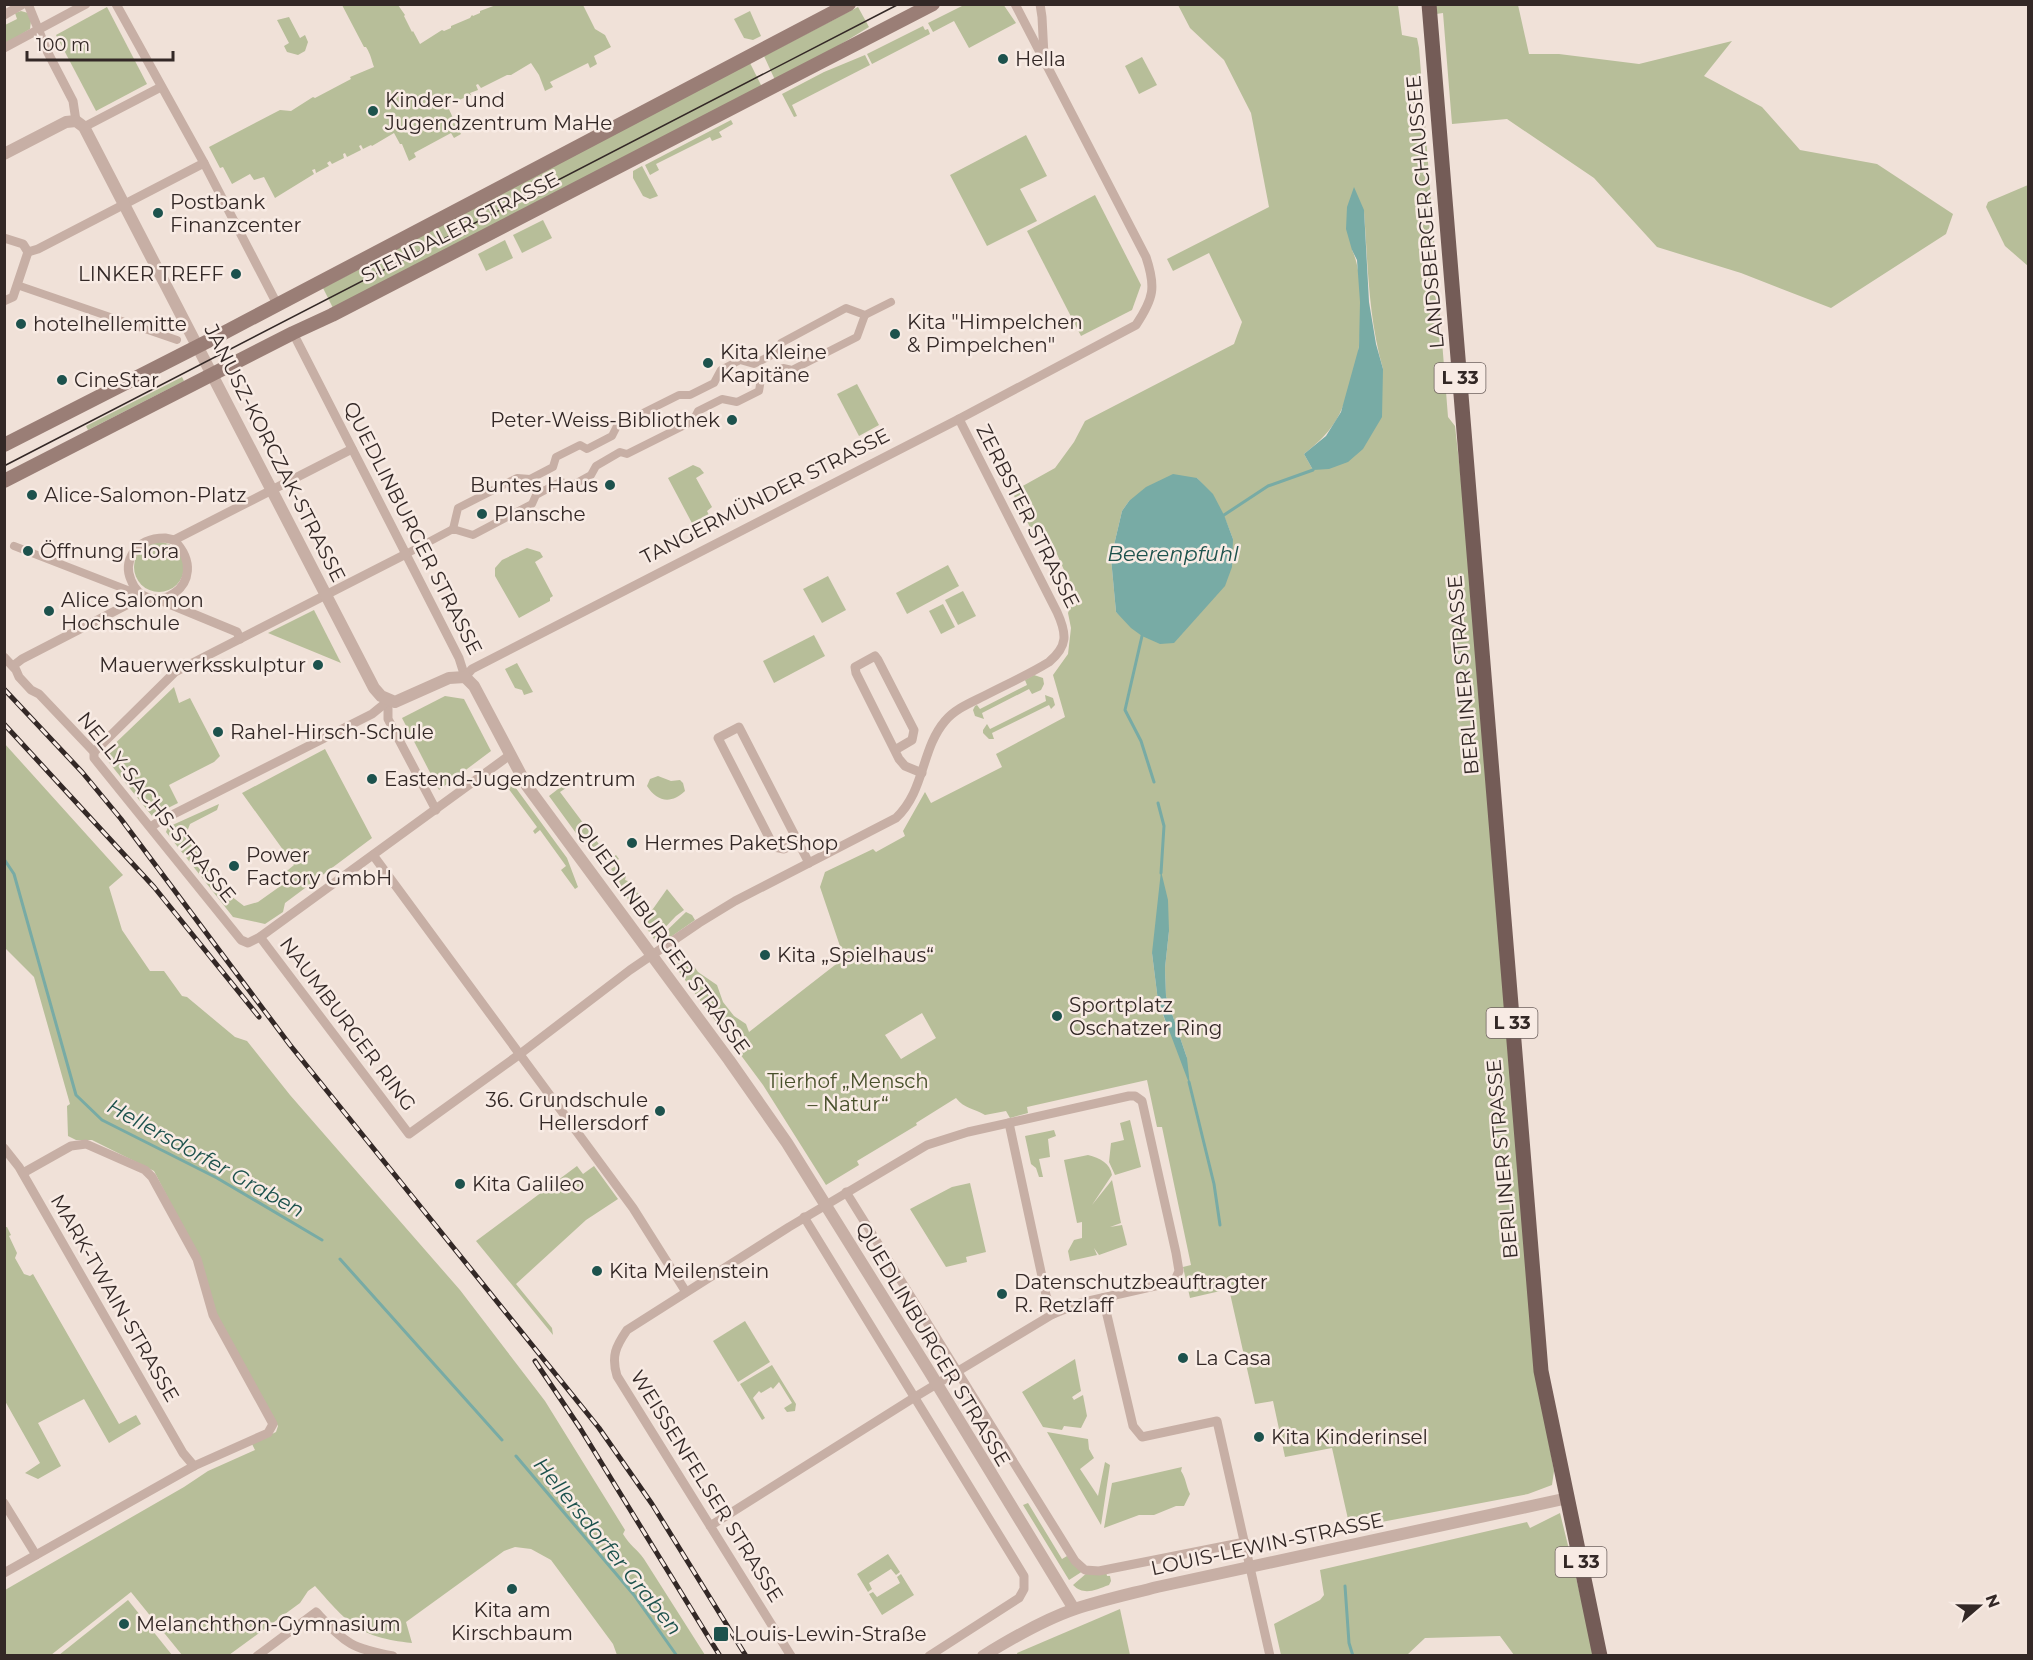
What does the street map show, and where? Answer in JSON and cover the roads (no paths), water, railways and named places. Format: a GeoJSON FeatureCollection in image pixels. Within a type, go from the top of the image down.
{"type":"FeatureCollection","features":[{"type":"Feature","properties":{"kind":"main road","name":"STENDALER STRASSE"},"geometry":{"type":"LineString","coordinates":[[4,445],[198,346],[849,4]]}},
{"type":"Feature","properties":{"kind":"main road","name":"STENDALER STRASSE"},"geometry":{"type":"LineString","coordinates":[[4,481],[332,315],[933,4]]}},
{"type":"Feature","properties":{"kind":"main road","name":"LANDSBERGER CHAUSSEE"},"geometry":{"type":"LineString","coordinates":[[1427,9],[1473,547]]}},
{"type":"Feature","properties":{"kind":"main road","name":"BERLINER STRASSE"},"geometry":{"type":"LineString","coordinates":[[1473,547],[1541,1371],[1600,1656]]}},
{"type":"Feature","properties":{"kind":"street"},"geometry":{"type":"LineString","coordinates":[[4,15],[25,4],[73,100],[80,124]]}},
{"type":"Feature","properties":{"kind":"street"},"geometry":{"type":"LineString","coordinates":[[4,48],[86,4]]}},
{"type":"Feature","properties":{"kind":"street"},"geometry":{"type":"LineString","coordinates":[[116,4],[204,163],[277,304]]}},
{"type":"Feature","properties":{"kind":"street","name":"TANGERMÜNDER STRASSE"},"geometry":{"type":"LineString","coordinates":[[151,827],[372,714],[388,700],[402,701],[448,678],[465,677],[472,669],[1136,325],[1150,302],[1153,282],[1146,257],[1015,4]]}},
{"type":"Feature","properties":{"kind":"street","name":"TANGERMÜNDER STRASSE"},"geometry":{"type":"LineString","coordinates":[[1040,4],[1044,60]]}},
{"type":"Feature","properties":{"kind":"street"},"geometry":{"type":"LineString","coordinates":[[4,154],[66,122],[80,124],[161,87]]}},
{"type":"Feature","properties":{"kind":"street","name":"JANUSZ-KORCZAK-STRASSE"},"geometry":{"type":"LineString","coordinates":[[80,124],[124,204],[374,688],[388,700]]}},
{"type":"Feature","properties":{"kind":"street"},"geometry":{"type":"LineString","coordinates":[[28,252],[38,249],[204,163]]}},
{"type":"Feature","properties":{"kind":"street"},"geometry":{"type":"LineString","coordinates":[[4,238],[23,244],[28,252]]}},
{"type":"Feature","properties":{"kind":"street"},"geometry":{"type":"LineString","coordinates":[[5,303],[13,297],[28,252]]}},
{"type":"Feature","properties":{"kind":"street"},"geometry":{"type":"LineString","coordinates":[[17,285],[177,340]]}},
{"type":"Feature","properties":{"kind":"street"},"geometry":{"type":"LineString","coordinates":[[94,752],[175,672],[453,529],[473,535],[532,504],[536,495],[553,485],[561,482],[573,485],[591,475],[596,466],[620,452],[627,454],[693,421],[698,411],[722,399],[737,402],[759,391],[761,379],[783,368],[792,370],[856,337],[866,315],[891,302]]}},
{"type":"Feature","properties":{"kind":"street"},"geometry":{"type":"LineString","coordinates":[[453,529],[458,508],[517,478],[532,478],[553,467],[556,457],[580,445],[587,449],[612,436],[616,426],[679,394],[690,395],[714,383],[721,370],[740,360],[754,364],[776,353],[781,343],[846,308],[866,315]]}},
{"type":"Feature","properties":{"kind":"street","name":"QUEDLINBURGER STRASSE"},"geometry":{"type":"LineString","coordinates":[[293,333],[461,662],[465,677],[476,690],[527,786],[780,1133],[938,1384],[1074,1610]]}},
{"type":"Feature","properties":{"kind":"street","name":"ZERBSTER STRASSE"},"geometry":{"type":"LineString","coordinates":[[652,956],[735,901],[896,818],[910,803],[933,742],[945,721],[966,705],[1060,654],[1064,639],[1062,624],[1057,612],[958,419]]}},
{"type":"Feature","properties":{"kind":"street"},"geometry":{"type":"LineString","coordinates":[[144,596],[130,579],[128,567],[132,555],[139,546],[151,539],[174,540],[352,449]]}},
{"type":"Feature","properties":{"kind":"street"},"geometry":{"type":"LineString","coordinates":[[157,599],[174,595],[186,582],[188,573],[186,556],[174,540]]}},
{"type":"Feature","properties":{"kind":"street"},"geometry":{"type":"LineString","coordinates":[[14,546],[157,599],[237,632],[240,639]]}},
{"type":"Feature","properties":{"kind":"street"},"geometry":{"type":"LineString","coordinates":[[13,666],[22,658],[144,596]]}},
{"type":"Feature","properties":{"kind":"street"},"geometry":{"type":"LineString","coordinates":[[895,750],[912,740],[914,730],[875,656],[855,667],[855,673],[895,750],[905,766],[922,773]]}},
{"type":"Feature","properties":{"kind":"street","name":"NELLY-SACHS-STRASSE"},"geometry":{"type":"LineString","coordinates":[[4,657],[13,666],[19,678],[39,694],[94,752],[94,758],[241,940],[248,943],[260,938]]}},
{"type":"Feature","properties":{"kind":"street"},"geometry":{"type":"LineString","coordinates":[[388,700],[388,719],[436,810]]}},
{"type":"Feature","properties":{"kind":"street"},"geometry":{"type":"LineString","coordinates":[[798,842],[784,849],[774,847],[718,738],[739,727],[809,863]]}},
{"type":"Feature","properties":{"kind":"street","name":"NAUMBURGER RING"},"geometry":{"type":"LineString","coordinates":[[510,755],[260,938],[409,1134],[652,956]]}},
{"type":"Feature","properties":{"kind":"street"},"geometry":{"type":"LineString","coordinates":[[373,855],[633,1209],[686,1292]]}},
{"type":"Feature","properties":{"kind":"street","name":"WEISSENFELSER STRASSE"},"geometry":{"type":"LineString","coordinates":[[791,1656],[617,1376],[613,1364],[617,1343],[627,1330],[804,1217],[927,1145],[1009,1123],[1135,1096],[1142,1101],[1158,1165],[1179,1270],[1177,1277],[1168,1283],[1104,1298]]}},
{"type":"Feature","properties":{"kind":"street"},"geometry":{"type":"LineString","coordinates":[[1009,1123],[1046,1295],[1053,1314]]}},
{"type":"Feature","properties":{"kind":"street"},"geometry":{"type":"LineString","coordinates":[[4,1573],[194,1466],[268,1433],[273,1424],[216,1322],[197,1259],[156,1182],[145,1170],[86,1144],[71,1146],[23,1173]]}},
{"type":"Feature","properties":{"kind":"street","name":"MARK-TWAIN-STRASSE"},"geometry":{"type":"LineString","coordinates":[[4,1148],[23,1173],[183,1453],[194,1466]]}},
{"type":"Feature","properties":{"kind":"street","name":"QUEDLINBURGER STRASSE"},"geometry":{"type":"LineString","coordinates":[[846,1192],[1075,1561],[1088,1570]]}},
{"type":"Feature","properties":{"kind":"street"},"geometry":{"type":"LineString","coordinates":[[804,1217],[1024,1576],[1024,1589],[1012,1604],[928,1656]]}},
{"type":"Feature","properties":{"kind":"street"},"geometry":{"type":"LineString","coordinates":[[710,1526],[915,1397],[1053,1314],[1080,1303],[1104,1298],[1133,1426],[1142,1437],[1217,1421],[1270,1656]]}},
{"type":"Feature","properties":{"kind":"street","name":"LOUIS-LEWIN-STRASSE"},"geometry":{"type":"LineString","coordinates":[[983,1656],[1036,1626],[1074,1610],[1157,1587],[1568,1498]]}},
{"type":"Feature","properties":{"kind":"street"},"geometry":{"type":"LineString","coordinates":[[4,1503],[36,1555]]}},
{"type":"Feature","properties":{"kind":"street","name":"LOUIS-LEWIN-STRASSE"},"geometry":{"type":"LineString","coordinates":[[1088,1570],[1099,1571],[1245,1542]]}},
{"type":"Feature","properties":{"kind":"street"},"geometry":{"type":"LineString","coordinates":[[257,1656],[316,1612],[346,1642],[366,1651],[393,1656]]}},
{"type":"Feature","properties":{"kind":"water"},"geometry":{"type":"Polygon","coordinates":[[[1354,187],[1364,210],[1369,302],[1383,369],[1382,417],[1363,449],[1348,462],[1329,469],[1313,470],[1304,454],[1326,436],[1341,412],[1359,347],[1360,302],[1357,260],[1346,229],[1347,207],[1354,187]]]}},
{"type":"Feature","properties":{"kind":"water","name":"Beerenpfuhl"},"geometry":{"type":"Polygon","coordinates":[[[1173,474],[1197,478],[1213,494],[1233,539],[1232,567],[1225,586],[1174,643],[1160,644],[1131,628],[1116,612],[1111,558],[1122,511],[1129,501],[1146,487],[1173,474]]]}},
{"type":"Feature","properties":{"kind":"water"},"geometry":{"type":"Polygon","coordinates":[[[1161,871],[1168,900],[1166,996],[1187,1058],[1190,1086],[1158,1001],[1152,953],[1161,871]]]}},
{"type":"Feature","properties":{"kind":"waterway"},"geometry":{"type":"LineString","coordinates":[[1224,515],[1268,486],[1313,470]]}},
{"type":"Feature","properties":{"kind":"waterway"},"geometry":{"type":"LineString","coordinates":[[1142,636],[1125,710],[1141,741],[1154,782]]}},
{"type":"Feature","properties":{"kind":"waterway"},"geometry":{"type":"LineString","coordinates":[[1158,803],[1164,826],[1161,873]]}},
{"type":"Feature","properties":{"kind":"waterway","name":"Hellersdorfer Graben"},"geometry":{"type":"LineString","coordinates":[[4,859],[14,874],[76,1095],[102,1120],[217,1178],[322,1240]]}},
{"type":"Feature","properties":{"kind":"waterway"},"geometry":{"type":"LineString","coordinates":[[1189,1082],[1214,1184],[1220,1225]]}},
{"type":"Feature","properties":{"kind":"waterway","name":"Hellersdorfer Graben"},"geometry":{"type":"LineString","coordinates":[[340,1259],[502,1440]]}},
{"type":"Feature","properties":{"kind":"waterway","name":"Hellersdorfer Graben"},"geometry":{"type":"LineString","coordinates":[[516,1456],[634,1595],[677,1656]]}},
{"type":"Feature","properties":{"kind":"waterway"},"geometry":{"type":"LineString","coordinates":[[1345,1586],[1349,1643],[1353,1656]]}},
{"type":"Feature","properties":{"kind":"tram line"},"geometry":{"type":"LineString","coordinates":[[4,466],[899,4]]}},
{"type":"Feature","properties":{"kind":"railway"},"geometry":{"type":"LineString","coordinates":[[4,689],[82,772],[121,819],[290,1045],[599,1428],[652,1504],[746,1656]]}},
{"type":"Feature","properties":{"kind":"railway"},"geometry":{"type":"LineString","coordinates":[[4,724],[154,887],[259,1017]]}},
{"type":"Feature","properties":{"kind":"railway"},"geometry":{"type":"LineString","coordinates":[[535,1361],[580,1428],[720,1656]]}},
{"type":"Feature","properties":{"kind":"place","name":"Hella"},"geometry":{"type":"Point","coordinates":[1003,59]}},
{"type":"Feature","properties":{"kind":"place","name":"Kinder- und Jugendzentrum MaHe"},"geometry":{"type":"Point","coordinates":[373,111]}},
{"type":"Feature","properties":{"kind":"place","name":"Postbank Finanzcenter"},"geometry":{"type":"Point","coordinates":[158,213]}},
{"type":"Feature","properties":{"kind":"place","name":"LINKER TREFF"},"geometry":{"type":"Point","coordinates":[236,274]}},
{"type":"Feature","properties":{"kind":"place","name":"hotelhellemitte"},"geometry":{"type":"Point","coordinates":[21,324]}},
{"type":"Feature","properties":{"kind":"place","name":"Kita \"Himpelchen & Pimpelchen\""},"geometry":{"type":"Point","coordinates":[895,334]}},
{"type":"Feature","properties":{"kind":"place","name":"Kita Kleine Kapitäne"},"geometry":{"type":"Point","coordinates":[708,363]}},
{"type":"Feature","properties":{"kind":"place","name":"CineStar"},"geometry":{"type":"Point","coordinates":[62,380]}},
{"type":"Feature","properties":{"kind":"place","name":"Peter-Weiss-Bibliothek"},"geometry":{"type":"Point","coordinates":[732,420]}},
{"type":"Feature","properties":{"kind":"place","name":"Buntes Haus"},"geometry":{"type":"Point","coordinates":[610,485]}},
{"type":"Feature","properties":{"kind":"place","name":"Alice-Salomon-Platz"},"geometry":{"type":"Point","coordinates":[32,495]}},
{"type":"Feature","properties":{"kind":"place","name":"Plansche"},"geometry":{"type":"Point","coordinates":[482,514]}},
{"type":"Feature","properties":{"kind":"place","name":"Öffnung Flora"},"geometry":{"type":"Point","coordinates":[28,551]}},
{"type":"Feature","properties":{"kind":"place","name":"Alice Salomon Hochschule"},"geometry":{"type":"Point","coordinates":[49,611]}},
{"type":"Feature","properties":{"kind":"place","name":"Mauerwerksskulptur"},"geometry":{"type":"Point","coordinates":[318,665]}},
{"type":"Feature","properties":{"kind":"place","name":"Rahel-Hirsch-Schule"},"geometry":{"type":"Point","coordinates":[218,732]}},
{"type":"Feature","properties":{"kind":"place","name":"Eastend-Jugendzentrum"},"geometry":{"type":"Point","coordinates":[372,779]}},
{"type":"Feature","properties":{"kind":"place","name":"Hermes PaketShop"},"geometry":{"type":"Point","coordinates":[632,843]}},
{"type":"Feature","properties":{"kind":"place","name":"Power Factory GmbH"},"geometry":{"type":"Point","coordinates":[234,866]}},
{"type":"Feature","properties":{"kind":"place","name":"Kita „Spielhaus“"},"geometry":{"type":"Point","coordinates":[765,955]}},
{"type":"Feature","properties":{"kind":"place","name":"Sportplatz Oschatzer Ring"},"geometry":{"type":"Point","coordinates":[1057,1016]}},
{"type":"Feature","properties":{"kind":"place","name":"36. Grundschule Hellersdorf"},"geometry":{"type":"Point","coordinates":[660,1111]}},
{"type":"Feature","properties":{"kind":"place","name":"Kita Galileo"},"geometry":{"type":"Point","coordinates":[460,1184]}},
{"type":"Feature","properties":{"kind":"place","name":"Kita Meilenstein"},"geometry":{"type":"Point","coordinates":[597,1271]}},
{"type":"Feature","properties":{"kind":"place","name":"Datenschutzbeauftragter R. Retzlaff"},"geometry":{"type":"Point","coordinates":[1002,1294]}},
{"type":"Feature","properties":{"kind":"place","name":"La Casa"},"geometry":{"type":"Point","coordinates":[1183,1358]}},
{"type":"Feature","properties":{"kind":"place","name":"Kita Kinderinsel"},"geometry":{"type":"Point","coordinates":[1259,1437]}},
{"type":"Feature","properties":{"kind":"place","name":"Kita am Kirschbaum"},"geometry":{"type":"Point","coordinates":[512,1589]}},
{"type":"Feature","properties":{"kind":"place","name":"Melanchthon-Gymnasium"},"geometry":{"type":"Point","coordinates":[124,1624]}},
{"type":"Feature","properties":{"kind":"place","name":"Louis-Lewin-Straße"},"geometry":{"type":"Point","coordinates":[721,1634]}},
{"type":"Feature","properties":{"kind":"park label","name":"Tierhof „Mensch – Natur“"},"geometry":{"type":"Point","coordinates":[848,1092]}}]}
